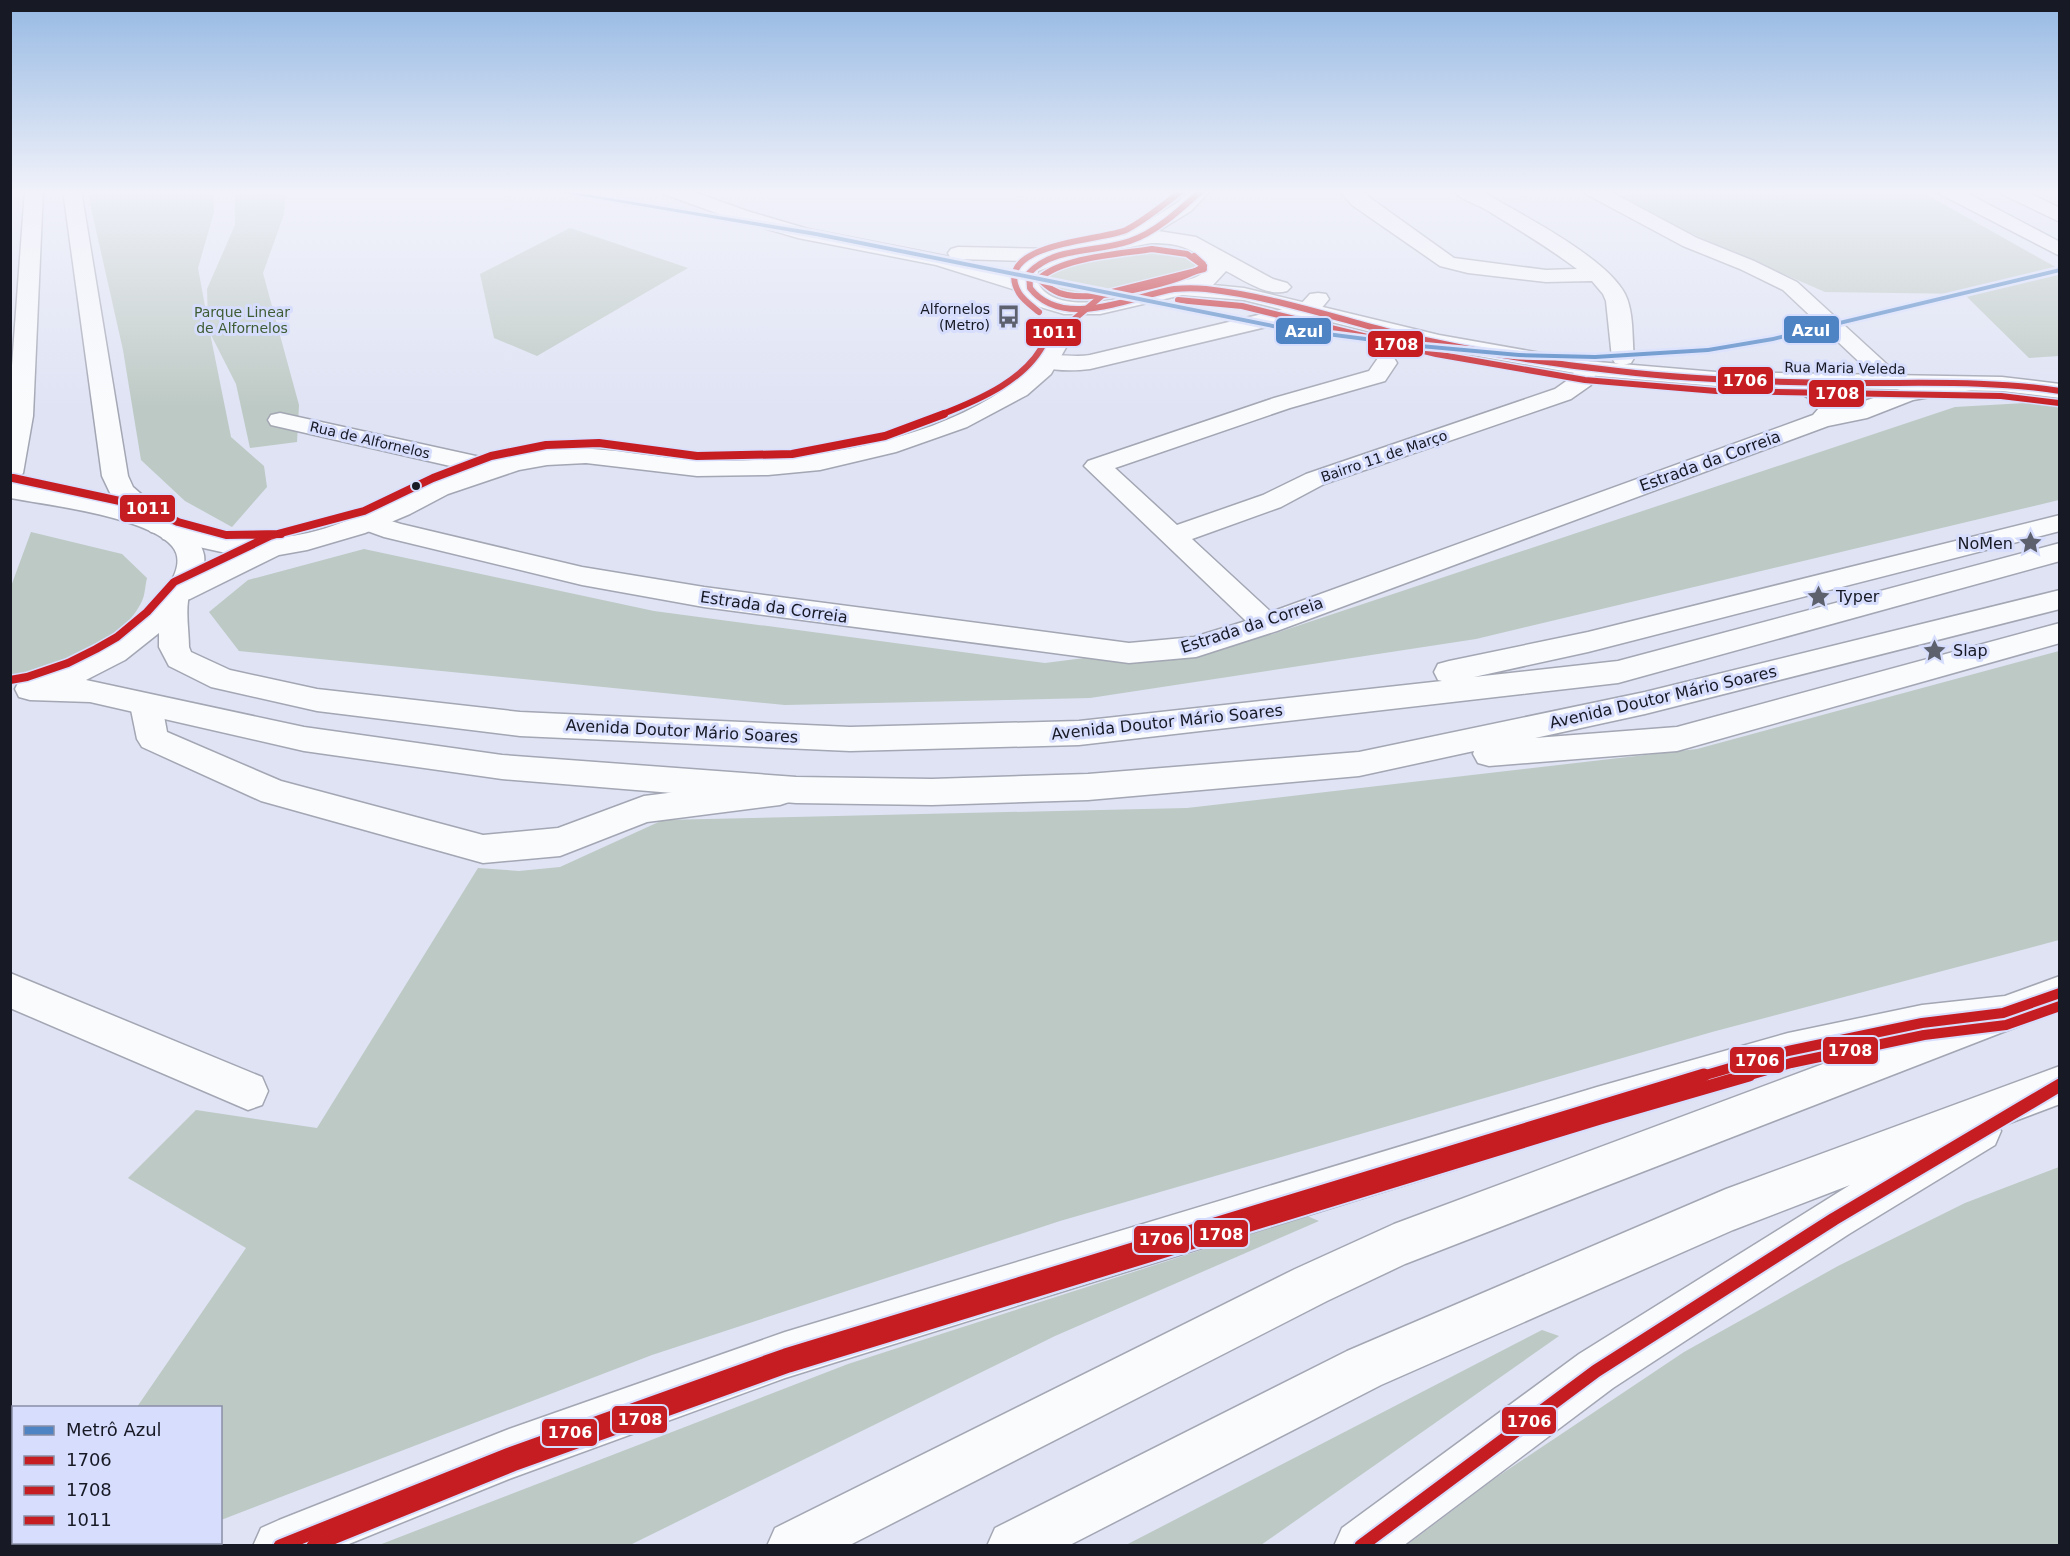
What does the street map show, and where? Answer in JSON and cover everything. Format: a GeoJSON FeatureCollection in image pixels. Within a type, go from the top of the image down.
{"type":"FeatureCollection","features":[{"type":"Feature","properties":{"kind":"main road"},"geometry":{"type":"LineString","coordinates":[[10,473],[21,416],[30,263]]}},
{"type":"Feature","properties":{"kind":"main road"},"geometry":{"type":"LineString","coordinates":[[20,690],[73,674],[124,647],[155,621],[177,597],[189,574],[190,553],[183,541],[121,491],[115,476],[83,263]]}},
{"type":"Feature","properties":{"kind":"main road"},"geometry":{"type":"LineString","coordinates":[[951,263],[1028,286],[1047,303],[1074,309],[1108,305],[1210,279],[1217,269],[1216,263]]}},
{"type":"Feature","properties":{"kind":"main road"},"geometry":{"type":"LineString","coordinates":[[1028,286],[1026,277],[1030,268],[1040,263]]}},
{"type":"Feature","properties":{"kind":"main road","name":"Rua Maria Veleda"},"geometry":{"type":"LineString","coordinates":[[1239,263],[1266,283],[1313,304],[1439,342],[1586,368],[1658,375],[1778,381],[2027,386],[2060,391]]}},
{"type":"Feature","properties":{"kind":"main road"},"geometry":{"type":"LineString","coordinates":[[1453,263],[1468,267],[1546,276],[1597,274]]}},
{"type":"Feature","properties":{"kind":"main road"},"geometry":{"type":"LineString","coordinates":[[1579,263],[1610,286],[1615,296],[1623,358]]}},
{"type":"Feature","properties":{"kind":"main road"},"geometry":{"type":"LineString","coordinates":[[1741,263],[1791,286],[1879,368]]}},
{"type":"Feature","properties":{"kind":"main road"},"geometry":{"type":"LineString","coordinates":[[1179,288],[1236,292],[1274,301],[1313,304]]}},
{"type":"Feature","properties":{"kind":"main road"},"geometry":{"type":"LineString","coordinates":[[1053,353],[1274,301]]}},
{"type":"Feature","properties":{"kind":"main road"},"geometry":{"type":"LineString","coordinates":[[1047,303],[1053,353]]}},
{"type":"Feature","properties":{"kind":"main road"},"geometry":{"type":"LineString","coordinates":[[1053,353],[1090,362],[1313,304]]}},
{"type":"Feature","properties":{"kind":"main road","name":"Rua Maria Veleda"},"geometry":{"type":"LineString","coordinates":[[1313,304],[1496,339],[1623,358],[1759,367],[2060,370]]}},
{"type":"Feature","properties":{"kind":"main road"},"geometry":{"type":"LineString","coordinates":[[10,490],[109,511],[224,547],[275,547],[325,536],[368,522],[438,489],[494,468],[547,458],[599,456],[696,468],[793,466],[878,450],[977,413],[1033,378],[1053,353],[1108,305]]}},
{"type":"Feature","properties":{"kind":"main road"},"geometry":{"type":"LineString","coordinates":[[1267,624],[1097,466],[1282,403],[1377,376],[1386,363]]}},
{"type":"Feature","properties":{"kind":"main road","name":"Bairro 11 de Março"},"geometry":{"type":"LineString","coordinates":[[1173,536],[1272,501],[1315,479],[1563,394],[1583,380],[1586,368]]}},
{"type":"Feature","properties":{"kind":"main road"},"geometry":{"type":"LineString","coordinates":[[1778,381],[1798,384],[1821,395],[1832,409],[1822,420]]}},
{"type":"Feature","properties":{"kind":"main road","name":"Estrada da Correia"},"geometry":{"type":"LineString","coordinates":[[368,522],[427,539],[633,586],[788,610],[1119,652],[1168,651],[1196,646],[1267,624],[1822,420],[1858,413],[1908,394],[1969,384]]}},
{"type":"Feature","properties":{"kind":"main road","name":"Rua de Alfornelos"},"geometry":{"type":"LineString","coordinates":[[280,420],[494,468]]}},
{"type":"Feature","properties":{"kind":"main road"},"geometry":{"type":"LineString","coordinates":[[1278,711],[1588,642],[2060,523]]}},
{"type":"Feature","properties":{"kind":"main road"},"geometry":{"type":"LineString","coordinates":[[177,597],[275,547]]}},
{"type":"Feature","properties":{"kind":"main road","name":"Avenida Doutor Mário Soares"},"geometry":{"type":"LineString","coordinates":[[177,597],[174,647],[180,659],[222,678],[317,700],[520,724],[850,739],[1078,733],[1617,672],[2060,552]]}},
{"type":"Feature","properties":{"kind":"main road","name":"Avenida Doutor Mário Soares"},"geometry":{"type":"LineString","coordinates":[[20,690],[90,691],[131,698],[146,705],[304,739],[502,767],[796,790],[932,792],[1088,787],[1359,764],[1645,703],[2060,599]]}},
{"type":"Feature","properties":{"kind":"main road"},"geometry":{"type":"LineString","coordinates":[[1359,764],[1677,739],[2060,633]]}},
{"type":"Feature","properties":{"kind":"main road","name":"Avenida Doutor Mário Soares"},"geometry":{"type":"LineString","coordinates":[[146,705],[153,739],[273,792],[483,849],[560,842],[644,809],[796,790]]}},
{"type":"Feature","properties":{"kind":"main road"},"geometry":{"type":"LineString","coordinates":[[10,990],[248,1091]]}},
{"type":"Feature","properties":{"kind":"main road"},"geometry":{"type":"LineString","coordinates":[[793,1545],[1394,1246],[2060,993]]}},
{"type":"Feature","properties":{"kind":"main road"},"geometry":{"type":"LineString","coordinates":[[279,1545],[509,1454],[808,1348],[1597,1106],[1766,1058],[1844,1038],[1922,1023],[2003,1013]]}},
{"type":"Feature","properties":{"kind":"main road"},"geometry":{"type":"LineString","coordinates":[[1013,1545],[1364,1368],[1726,1211],[2057,1086]]}},
{"type":"Feature","properties":{"kind":"main road"},"geometry":{"type":"LineString","coordinates":[[1360,1545],[1596,1371],[1834,1219],[2057,1086]]}},
{"type":"Feature","properties":{"kind":"green space","name":"Parque Linear de Alfornelos"},"geometry":{"type":"Polygon","coordinates":[[[103,263],[200,263],[198,268],[208,322],[207,289],[219,263],[267,263],[263,273],[299,405],[297,442],[250,448],[236,384],[210,333],[231,437],[264,466],[267,487],[232,527],[185,501],[141,460],[123,350],[103,263]]]}},
{"type":"Feature","properties":{"kind":"green space"},"geometry":{"type":"Polygon","coordinates":[[[502,263],[672,263],[688,268],[537,356],[494,338],[480,274],[502,263]]]}},
{"type":"Feature","properties":{"kind":"green space"},"geometry":{"type":"Polygon","coordinates":[[[1086,263],[1195,263],[1195,268],[1185,275],[1083,298],[1059,292],[1048,281],[1052,272],[1086,263]]]}},
{"type":"Feature","properties":{"kind":"green space"},"geometry":{"type":"Polygon","coordinates":[[[1758,263],[2048,263],[2059,269],[2059,356],[2029,358],[1964,294],[1825,292],[1758,263]]]}},
{"type":"Feature","properties":{"kind":"green space"},"geometry":{"type":"Polygon","coordinates":[[[2043,402],[2059,407],[2059,500],[1476,639],[1090,698],[785,705],[239,651],[209,612],[248,580],[364,549],[654,611],[1045,663],[1273,634],[1955,407],[2043,402]]]}},
{"type":"Feature","properties":{"kind":"green space"},"geometry":{"type":"Polygon","coordinates":[[[31,532],[122,554],[147,578],[143,599],[134,614],[109,640],[60,670],[24,680],[11,678],[10,589],[31,532]]]}},
{"type":"Feature","properties":{"kind":"green space"},"geometry":{"type":"Polygon","coordinates":[[[2059,651],[2059,940],[1712,1032],[1060,1221],[652,1355],[222,1520],[222,1406],[138,1406],[246,1248],[128,1178],[196,1110],[317,1128],[478,868],[519,871],[560,867],[663,820],[1187,808],[1697,749],[2059,651]]]}},
{"type":"Feature","properties":{"kind":"green space"},"geometry":{"type":"Polygon","coordinates":[[[2059,1167],[2059,1545],[1407,1545],[1497,1477],[1684,1352],[1838,1266],[1965,1203],[2059,1167]]]}},
{"type":"Feature","properties":{"kind":"green space"},"geometry":{"type":"Polygon","coordinates":[[[1307,1216],[1319,1221],[1055,1336],[630,1545],[379,1545],[848,1364],[1307,1216]]]}},
{"type":"Feature","properties":{"kind":"green space"},"geometry":{"type":"Polygon","coordinates":[[[1542,1330],[1559,1336],[1261,1545],[1126,1545],[1542,1330]]]}},
{"type":"Feature","properties":{"kind":"metro line","name":"Azul"},"geometry":{"type":"LineString","coordinates":[[958,263],[1288,329],[1420,346],[1519,355],[1595,357],[1708,350],[1773,339],[2060,270]]}},
{"type":"Feature","properties":{"kind":"transit line","name":"1011"},"geometry":{"type":"LineString","coordinates":[[1022,263],[1016,269],[1014,278],[1019,294],[1039,312]]}},
{"type":"Feature","properties":{"kind":"transit line","name":"1706"},"geometry":{"type":"LineString","coordinates":[[1042,263],[1029,273],[1030,288],[1040,298],[1056,306],[1072,309],[1107,306],[1182,288],[1201,289],[1247,295],[1289,304],[1371,327],[1478,351],[1623,372],[1781,382],[1991,383],[2060,391]]}},
{"type":"Feature","properties":{"kind":"transit line","name":"1708"},"geometry":{"type":"LineString","coordinates":[[1075,263],[1045,273],[1039,279],[1051,290],[1068,296],[1112,294],[1194,273],[1204,266],[1201,263]]}},
{"type":"Feature","properties":{"kind":"transit line","name":"1011"},"geometry":{"type":"LineString","coordinates":[[1051,334],[1072,321],[1104,294],[1204,269],[1201,263]]}},
{"type":"Feature","properties":{"kind":"transit line","name":"1708"},"geometry":{"type":"LineString","coordinates":[[1178,300],[1242,306],[1436,354],[1585,380],[1716,391],[2001,396],[2059,403]]}},
{"type":"Feature","properties":{"kind":"transit line","name":"1011"},"geometry":{"type":"LineString","coordinates":[[10,680],[27,677],[68,663],[96,649],[117,637],[147,612],[174,582],[270,536],[364,511],[433,478],[491,456],[546,445],[599,443],[697,456],[792,454],[885,436],[964,406],[996,389],[1032,363],[1039,355],[1046,339]]}},
{"type":"Feature","properties":{"kind":"transit line","name":"1011"},"geometry":{"type":"LineString","coordinates":[[13,478],[143,506],[178,522],[226,535],[281,534]]}},
{"type":"Feature","properties":{"kind":"transit line","name":"1706"},"geometry":{"type":"LineString","coordinates":[[280,1546],[509,1454],[785,1355],[1597,1106],[1788,1051],[1922,1023],[2003,1013],[2060,993]]}},
{"type":"Feature","properties":{"kind":"transit line","name":"1708"},"geometry":{"type":"LineString","coordinates":[[313,1546],[513,1465],[789,1366],[1600,1118],[1791,1063],[1924,1035],[2006,1025],[2060,1006]]}},
{"type":"Feature","properties":{"kind":"transit line","name":"1706"},"geometry":{"type":"LineString","coordinates":[[1361,1546],[1596,1371],[1834,1219],[2060,1085]]}},
{"type":"Feature","properties":{"kind":"place","name":"Alfornelos (Metro)"},"geometry":{"type":"Point","coordinates":[1008,317]}},
{"type":"Feature","properties":{"kind":"place","name":"NoMen"},"geometry":{"type":"Point","coordinates":[2031,543]}},
{"type":"Feature","properties":{"kind":"place","name":"Typer"},"geometry":{"type":"Point","coordinates":[1818,596]}},
{"type":"Feature","properties":{"kind":"place","name":"Slap"},"geometry":{"type":"Point","coordinates":[1935,650]}}]}
